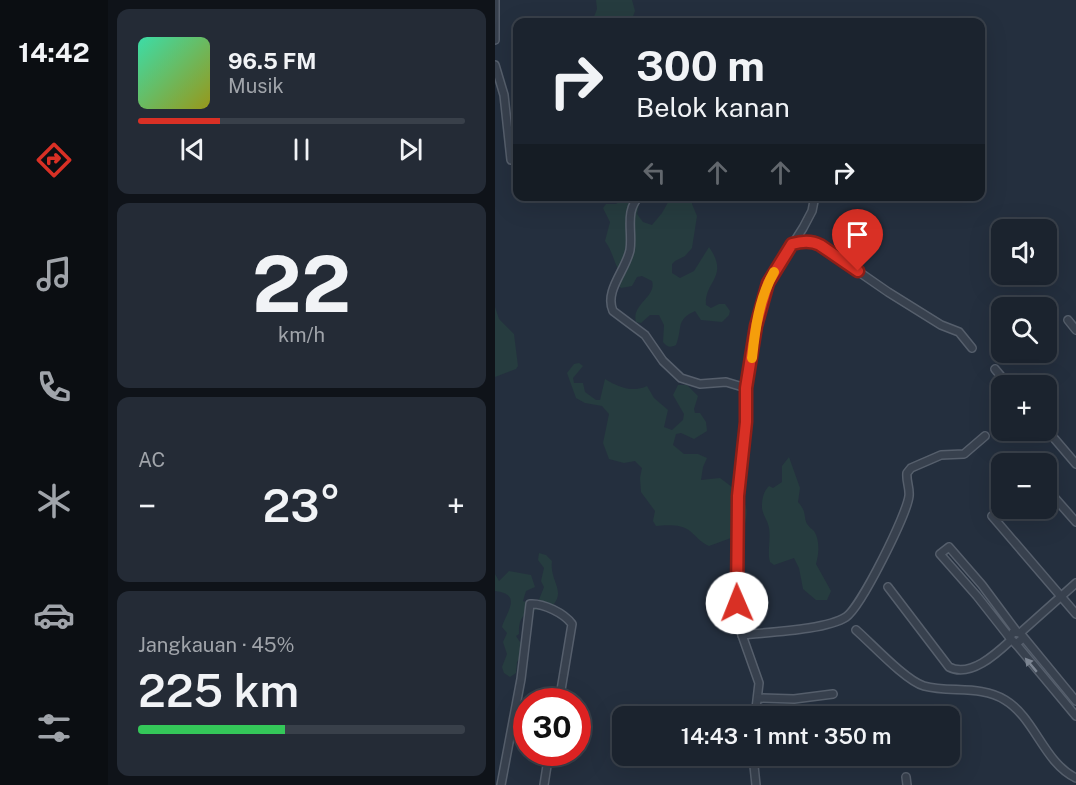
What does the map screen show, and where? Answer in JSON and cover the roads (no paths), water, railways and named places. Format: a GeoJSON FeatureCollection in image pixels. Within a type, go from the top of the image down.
{"type":"FeatureCollection","features":[{"type":"Feature","properties":{"kind":"street"},"geometry":{"type":"LineString","coordinates":[[495,0],[495,40]]}},
{"type":"Feature","properties":{"kind":"street"},"geometry":{"type":"LineString","coordinates":[[495,65],[504,95],[511,160]]}},
{"type":"Feature","properties":{"kind":"street"},"geometry":{"type":"LineString","coordinates":[[636,201],[628,257],[610,296],[613,312],[645,335],[663,362],[681,378],[701,384],[726,382],[746,388]]}},
{"type":"Feature","properties":{"kind":"street"},"geometry":{"type":"LineString","coordinates":[[757,706],[759,683],[738,618],[738,496],[746,422],[746,388],[756,326],[768,283],[813,210],[814,201]]}},
{"type":"Feature","properties":{"kind":"street"},"geometry":{"type":"LineString","coordinates":[[792,244],[814,242],[820,245],[888,292],[941,325],[959,332],[972,348]]}},
{"type":"Feature","properties":{"kind":"street"},"geometry":{"type":"LineString","coordinates":[[1068,320],[1076,330]]}},
{"type":"Feature","properties":{"kind":"street"},"geometry":{"type":"LineString","coordinates":[[995,369],[1000,375]]}},
{"type":"Feature","properties":{"kind":"street"},"geometry":{"type":"LineString","coordinates":[[742,634],[822,625],[846,617],[867,590],[902,519],[909,496],[907,473],[912,468],[941,455],[964,454],[985,436]]}},
{"type":"Feature","properties":{"kind":"street"},"geometry":{"type":"LineString","coordinates":[[1056,441],[1076,464]]}},
{"type":"Feature","properties":{"kind":"street"},"geometry":{"type":"LineString","coordinates":[[1057,500],[1076,522]]}},
{"type":"Feature","properties":{"kind":"street"},"geometry":{"type":"LineString","coordinates":[[995,519],[1076,614]]}},
{"type":"Feature","properties":{"kind":"street"},"geometry":{"type":"LineString","coordinates":[[1065,703],[1074,699],[976,579],[949,547],[940,554],[986,606],[1012,641],[1076,716]]}},
{"type":"Feature","properties":{"kind":"street"},"geometry":{"type":"LineString","coordinates":[[968,585],[976,579]]}},
{"type":"Feature","properties":{"kind":"street"},"geometry":{"type":"LineString","coordinates":[[888,587],[949,667],[960,670],[986,662],[1076,583]]}},
{"type":"Feature","properties":{"kind":"street"},"geometry":{"type":"LineString","coordinates":[[986,606],[993,601]]}},
{"type":"Feature","properties":{"kind":"street"},"geometry":{"type":"LineString","coordinates":[[519,688],[530,604],[537,603],[567,617],[572,624],[561,688]]}},
{"type":"Feature","properties":{"kind":"street"},"geometry":{"type":"LineString","coordinates":[[857,630],[909,679],[923,686],[988,693],[1006,700],[1020,714],[1063,770],[1076,778]]}},
{"type":"Feature","properties":{"kind":"street"},"geometry":{"type":"LineString","coordinates":[[1012,641],[1022,642],[1020,634]]}},
{"type":"Feature","properties":{"kind":"street"},"geometry":{"type":"LineString","coordinates":[[1045,681],[1052,674]]}},
{"type":"Feature","properties":{"kind":"street"},"geometry":{"type":"LineString","coordinates":[[758,698],[801,698],[833,694]]}},
{"type":"Feature","properties":{"kind":"street"},"geometry":{"type":"LineString","coordinates":[[501,785],[513,721]]}},
{"type":"Feature","properties":{"kind":"street"},"geometry":{"type":"LineString","coordinates":[[544,785],[547,766]]}},
{"type":"Feature","properties":{"kind":"street"},"geometry":{"type":"LineString","coordinates":[[754,766],[756,785]]}}]}
